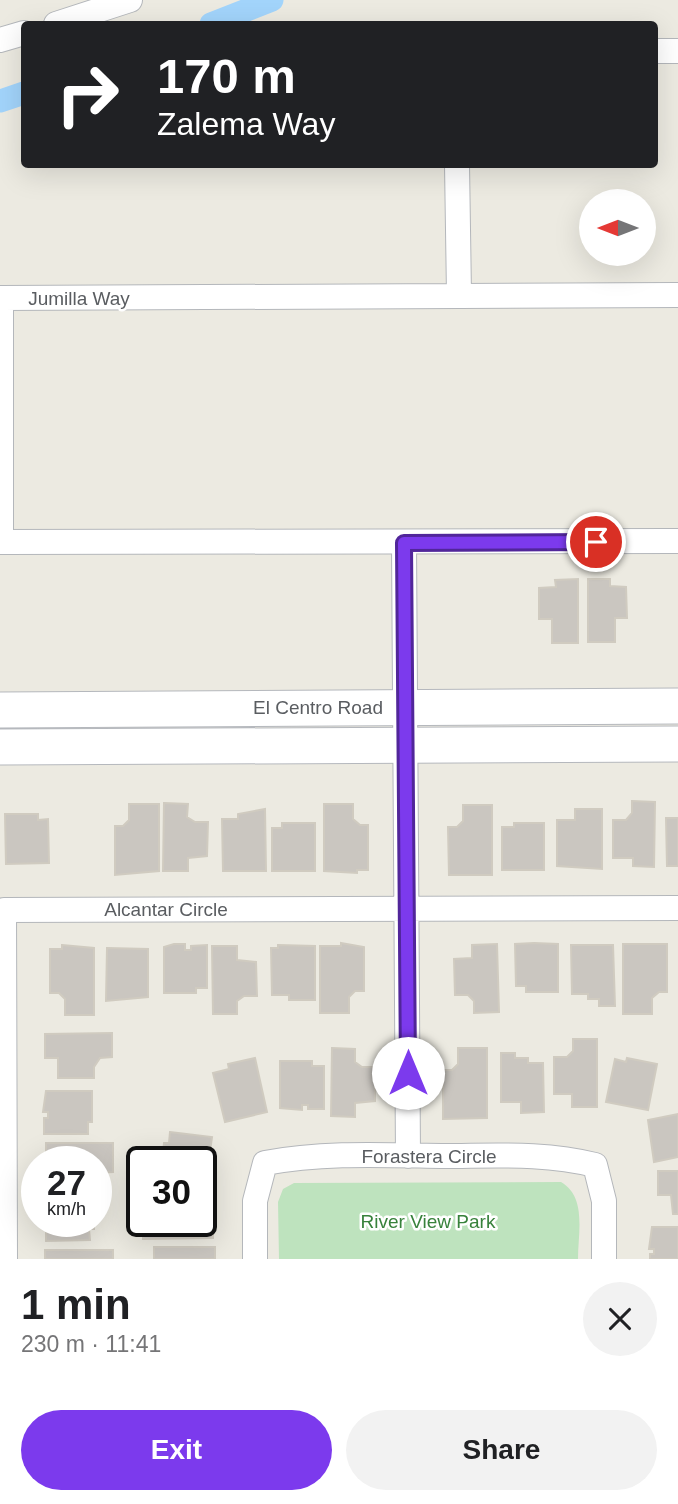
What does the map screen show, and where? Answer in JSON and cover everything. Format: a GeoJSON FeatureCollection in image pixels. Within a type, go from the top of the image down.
{"type":"FeatureCollection","features":[{"type":"Feature","properties":{"kind":"main road","name":"El Centro Road"},"geometry":{"type":"LineString","coordinates":[[0,710],[678,706]]}},
{"type":"Feature","properties":{"kind":"main road","name":"El Centro Road"},"geometry":{"type":"LineString","coordinates":[[0,747],[678,744]]}},
{"type":"Feature","properties":{"kind":"street"},"geometry":{"type":"LineString","coordinates":[[65,21],[130,0]]}},
{"type":"Feature","properties":{"kind":"street"},"geometry":{"type":"LineString","coordinates":[[0,40],[21,34]]}},
{"type":"Feature","properties":{"kind":"street"},"geometry":{"type":"LineString","coordinates":[[658,51],[678,51]]}},
{"type":"Feature","properties":{"kind":"street"},"geometry":{"type":"LineString","coordinates":[[457,168],[459,295]]}},
{"type":"Feature","properties":{"kind":"street","name":"Jumilla Way"},"geometry":{"type":"LineString","coordinates":[[404,543],[1,542],[1,298],[678,295]]}},
{"type":"Feature","properties":{"kind":"street"},"geometry":{"type":"LineString","coordinates":[[408,1156],[404,543],[678,541]]}},
{"type":"Feature","properties":{"kind":"street","name":"Alcantar Circle"},"geometry":{"type":"LineString","coordinates":[[5,1259],[4,910],[678,908]]}},
{"type":"Feature","properties":{"kind":"street","name":"Forastera Circle"},"geometry":{"type":"LineString","coordinates":[[255,1259],[255,1201],[265,1163],[298,1157],[408,1156],[561,1156],[595,1165],[604,1201],[604,1259]]}},
{"type":"Feature","properties":{"kind":"green space","name":"River View Park"},"geometry":{"type":"Polygon","coordinates":[[[561,1182],[575,1197],[578,1206],[578,1259],[279,1259],[278,1202],[283,1189],[294,1183],[561,1182]]]}},
{"type":"Feature","properties":{"kind":"building"},"geometry":{"type":"Polygon","coordinates":[[[578,579],[578,643],[552,643],[552,619],[539,619],[539,588],[556,587],[555,580],[578,579]]]}},
{"type":"Feature","properties":{"kind":"building"},"geometry":{"type":"Polygon","coordinates":[[[588,579],[610,579],[610,586],[626,587],[627,618],[615,618],[615,642],[588,642],[588,579]]]}},
{"type":"Feature","properties":{"kind":"building"},"geometry":{"type":"Polygon","coordinates":[[[632,801],[655,802],[654,867],[633,866],[633,858],[613,858],[613,820],[626,820],[632,813],[632,801]]]}},
{"type":"Feature","properties":{"kind":"building"},"geometry":{"type":"Polygon","coordinates":[[[164,803],[188,804],[187,817],[195,822],[208,822],[207,856],[188,858],[188,871],[163,871],[164,803]]]}},
{"type":"Feature","properties":{"kind":"building"},"geometry":{"type":"Polygon","coordinates":[[[129,804],[159,804],[159,871],[115,875],[115,826],[123,826],[129,820],[129,804]]]}},
{"type":"Feature","properties":{"kind":"building"},"geometry":{"type":"Polygon","coordinates":[[[324,804],[353,804],[353,819],[360,825],[368,825],[368,870],[357,870],[357,873],[324,871],[324,804]]]}},
{"type":"Feature","properties":{"kind":"building"},"geometry":{"type":"Polygon","coordinates":[[[463,805],[492,805],[492,875],[449,875],[448,827],[457,827],[463,821],[463,805]]]}},
{"type":"Feature","properties":{"kind":"building"},"geometry":{"type":"Polygon","coordinates":[[[265,809],[266,871],[223,871],[222,819],[238,819],[238,814],[265,809]]]}},
{"type":"Feature","properties":{"kind":"building"},"geometry":{"type":"Polygon","coordinates":[[[575,809],[602,809],[602,869],[557,866],[557,820],[575,820],[575,809]]]}},
{"type":"Feature","properties":{"kind":"building"},"geometry":{"type":"Polygon","coordinates":[[[5,814],[38,814],[38,820],[48,819],[49,863],[6,864],[5,814]]]}},
{"type":"Feature","properties":{"kind":"building"},"geometry":{"type":"Polygon","coordinates":[[[666,818],[678,818],[678,866],[667,866],[666,818]]]}},
{"type":"Feature","properties":{"kind":"building"},"geometry":{"type":"Polygon","coordinates":[[[282,823],[315,823],[315,871],[272,871],[272,828],[282,828],[282,823]]]}},
{"type":"Feature","properties":{"kind":"building"},"geometry":{"type":"Polygon","coordinates":[[[514,823],[544,823],[544,870],[502,870],[502,827],[514,827],[514,823]]]}},
{"type":"Feature","properties":{"kind":"building"},"geometry":{"type":"Polygon","coordinates":[[[341,943],[364,947],[364,991],[355,991],[349,997],[349,1013],[320,1013],[320,946],[341,946],[341,943]]]}},
{"type":"Feature","properties":{"kind":"building"},"geometry":{"type":"Polygon","coordinates":[[[185,944],[185,950],[191,950],[191,946],[207,945],[207,988],[196,988],[196,993],[164,993],[164,947],[185,944]]]}},
{"type":"Feature","properties":{"kind":"building"},"geometry":{"type":"Polygon","coordinates":[[[497,944],[499,1012],[474,1013],[474,1001],[468,995],[455,995],[454,959],[472,958],[472,945],[497,944]]]}},
{"type":"Feature","properties":{"kind":"building"},"geometry":{"type":"Polygon","coordinates":[[[515,944],[558,944],[558,992],[526,992],[526,986],[516,986],[515,944]]]}},
{"type":"Feature","properties":{"kind":"building"},"geometry":{"type":"Polygon","coordinates":[[[623,944],[667,944],[667,992],[659,992],[652,998],[652,1014],[623,1014],[623,944]]]}},
{"type":"Feature","properties":{"kind":"building"},"geometry":{"type":"Polygon","coordinates":[[[62,945],[94,948],[94,1015],[65,1015],[65,999],[59,993],[50,993],[50,949],[62,949],[62,945]]]}},
{"type":"Feature","properties":{"kind":"building"},"geometry":{"type":"Polygon","coordinates":[[[278,945],[315,946],[315,1000],[289,1000],[289,995],[272,995],[271,948],[278,948],[278,945]]]}},
{"type":"Feature","properties":{"kind":"building"},"geometry":{"type":"Polygon","coordinates":[[[571,945],[613,945],[615,1006],[599,1006],[599,999],[588,999],[588,994],[572,994],[571,945]]]}},
{"type":"Feature","properties":{"kind":"building"},"geometry":{"type":"Polygon","coordinates":[[[212,946],[237,946],[237,960],[256,962],[257,996],[244,996],[237,1001],[237,1014],[213,1014],[212,946]]]}},
{"type":"Feature","properties":{"kind":"building"},"geometry":{"type":"Polygon","coordinates":[[[107,948],[148,949],[148,997],[106,1001],[107,948]]]}},
{"type":"Feature","properties":{"kind":"building"},"geometry":{"type":"Polygon","coordinates":[[[112,1033],[112,1057],[100,1058],[94,1067],[94,1078],[58,1078],[58,1058],[45,1058],[45,1034],[112,1033]]]}},
{"type":"Feature","properties":{"kind":"building"},"geometry":{"type":"Polygon","coordinates":[[[573,1039],[597,1039],[597,1107],[572,1107],[572,1094],[554,1094],[554,1057],[567,1057],[573,1051],[573,1039]]]}},
{"type":"Feature","properties":{"kind":"building"},"geometry":{"type":"Polygon","coordinates":[[[332,1048],[355,1049],[355,1062],[362,1067],[375,1067],[375,1101],[355,1103],[355,1117],[331,1116],[332,1048]]]}},
{"type":"Feature","properties":{"kind":"building"},"geometry":{"type":"Polygon","coordinates":[[[458,1048],[487,1048],[487,1118],[443,1119],[443,1070],[452,1070],[458,1064],[458,1048]]]}},
{"type":"Feature","properties":{"kind":"building"},"geometry":{"type":"Polygon","coordinates":[[[501,1053],[515,1053],[515,1058],[528,1058],[528,1063],[543,1063],[544,1112],[521,1113],[521,1102],[501,1102],[501,1053]]]}},
{"type":"Feature","properties":{"kind":"building"},"geometry":{"type":"Polygon","coordinates":[[[255,1058],[267,1112],[225,1122],[213,1073],[229,1069],[228,1064],[255,1058]]]}},
{"type":"Feature","properties":{"kind":"building"},"geometry":{"type":"Polygon","coordinates":[[[627,1058],[657,1064],[648,1110],[606,1102],[615,1059],[626,1062],[627,1058]]]}},
{"type":"Feature","properties":{"kind":"building"},"geometry":{"type":"Polygon","coordinates":[[[280,1061],[312,1061],[312,1066],[324,1066],[324,1109],[308,1109],[308,1105],[302,1105],[302,1110],[280,1108],[280,1061]]]}},
{"type":"Feature","properties":{"kind":"building"},"geometry":{"type":"Polygon","coordinates":[[[46,1091],[92,1091],[92,1122],[88,1122],[88,1134],[44,1134],[44,1118],[48,1118],[48,1112],[43,1112],[46,1091]]]}},
{"type":"Feature","properties":{"kind":"building"},"geometry":{"type":"Polygon","coordinates":[[[678,1114],[678,1157],[654,1162],[648,1120],[678,1114]]]}},
{"type":"Feature","properties":{"kind":"building"},"geometry":{"type":"Polygon","coordinates":[[[170,1132],[212,1137],[211,1146],[164,1146],[164,1143],[169,1143],[170,1132]]]}},
{"type":"Feature","properties":{"kind":"building"},"geometry":{"type":"Polygon","coordinates":[[[46,1143],[113,1143],[113,1172],[112,1146],[46,1146],[46,1143]]]}},
{"type":"Feature","properties":{"kind":"building"},"geometry":{"type":"Polygon","coordinates":[[[658,1171],[678,1171],[678,1214],[673,1214],[671,1195],[658,1195],[658,1171]]]}},
{"type":"Feature","properties":{"kind":"building"},"geometry":{"type":"Polygon","coordinates":[[[652,1227],[678,1227],[678,1259],[650,1259],[650,1254],[654,1254],[654,1249],[649,1249],[652,1227]]]}},
{"type":"Feature","properties":{"kind":"building"},"geometry":{"type":"Polygon","coordinates":[[[46,1237],[90,1237],[90,1240],[46,1241],[46,1237]]]}},
{"type":"Feature","properties":{"kind":"building"},"geometry":{"type":"Polygon","coordinates":[[[143,1237],[213,1238],[143,1239],[143,1237]]]}},
{"type":"Feature","properties":{"kind":"building"},"geometry":{"type":"Polygon","coordinates":[[[154,1247],[215,1247],[215,1259],[154,1259],[154,1247]]]}},
{"type":"Feature","properties":{"kind":"building"},"geometry":{"type":"Polygon","coordinates":[[[45,1250],[113,1250],[113,1259],[45,1259],[45,1250]]]}},
{"type":"Feature","properties":{"kind":"waterway"},"geometry":{"type":"LineString","coordinates":[[219,21],[272,0]]}},
{"type":"Feature","properties":{"kind":"waterway"},"geometry":{"type":"LineString","coordinates":[[0,101],[21,94]]}},
{"type":"Feature","properties":{"kind":"route"},"geometry":{"type":"LineString","coordinates":[[408,1073],[404,543],[596,542]]}}]}
